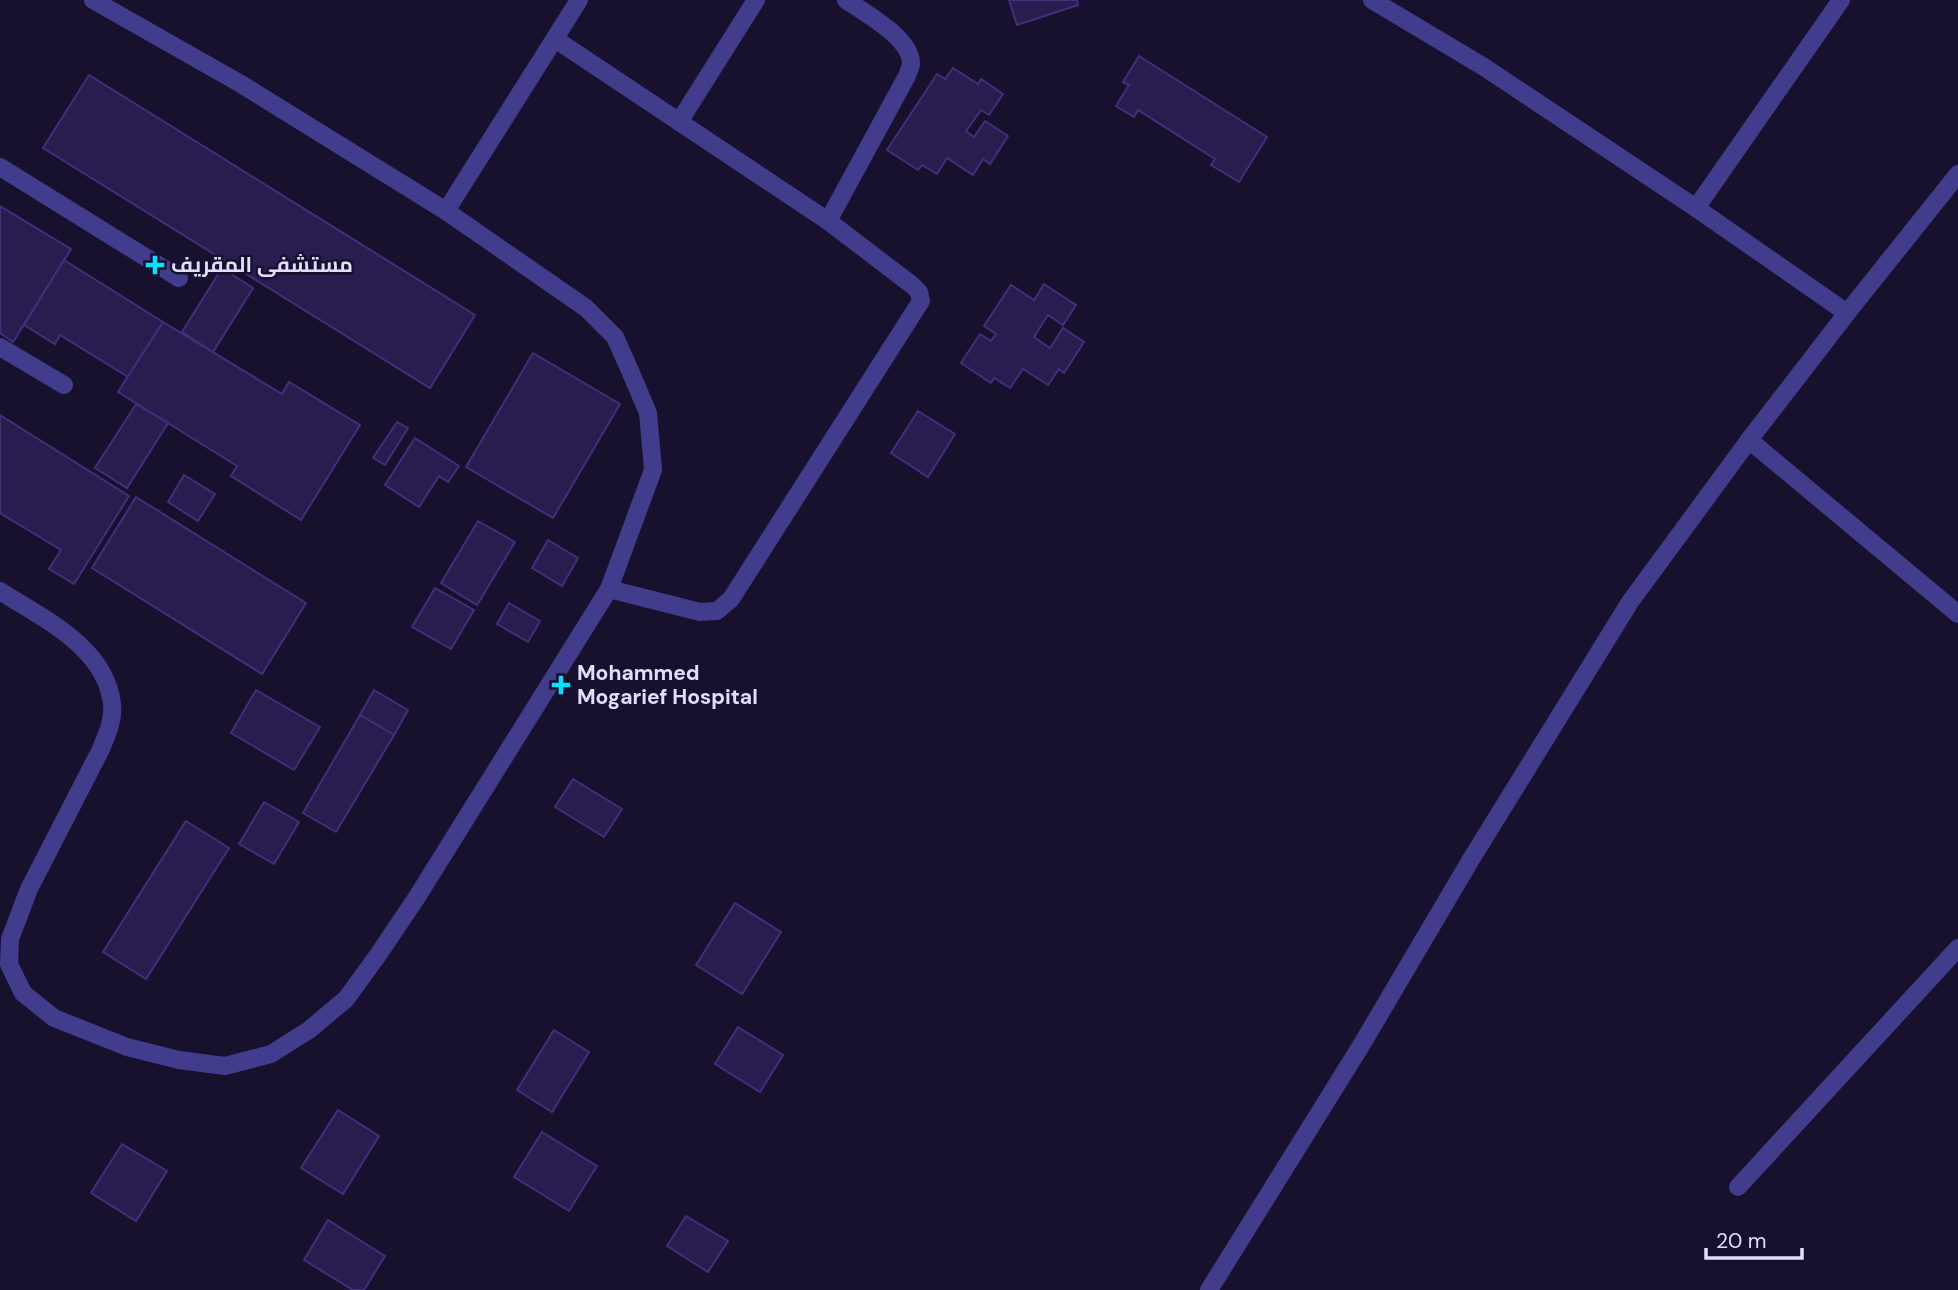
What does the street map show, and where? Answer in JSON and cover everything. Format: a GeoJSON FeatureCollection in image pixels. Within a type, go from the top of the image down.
{"type":"FeatureCollection","features":[{"type":"Feature","properties":{"kind":"street"},"geometry":{"type":"LineString","coordinates":[[0,591],[65,632],[90,655],[105,679],[112,705],[109,730],[100,751],[29,888],[10,939],[9,964],[23,993],[54,1018],[127,1047],[178,1060],[225,1066],[271,1054],[309,1030],[346,999],[379,955],[610,590],[653,470],[648,412],[615,337],[586,309],[446,211],[241,84],[93,0]]}},
{"type":"Feature","properties":{"kind":"street"},"geometry":{"type":"LineString","coordinates":[[446,211],[579,0]]}},
{"type":"Feature","properties":{"kind":"street"},"geometry":{"type":"LineString","coordinates":[[679,122],[756,0]]}},
{"type":"Feature","properties":{"kind":"street"},"geometry":{"type":"LineString","coordinates":[[828,221],[911,66],[906,47],[896,36],[846,0]]}},
{"type":"Feature","properties":{"kind":"street"},"geometry":{"type":"LineString","coordinates":[[1372,0],[1484,67],[1696,208],[1847,313]]}},
{"type":"Feature","properties":{"kind":"street"},"geometry":{"type":"LineString","coordinates":[[1696,208],[1841,0]]}},
{"type":"Feature","properties":{"kind":"street"},"geometry":{"type":"LineString","coordinates":[[555,39],[828,221],[912,285],[919,292],[921,301],[731,599],[717,611],[700,612],[610,590]]}},
{"type":"Feature","properties":{"kind":"street"},"geometry":{"type":"LineString","coordinates":[[0,167],[179,278]]}},
{"type":"Feature","properties":{"kind":"street"},"geometry":{"type":"LineString","coordinates":[[1209,1290],[1362,1044],[1630,602],[1749,440],[1958,174]]}},
{"type":"Feature","properties":{"kind":"street"},"geometry":{"type":"LineString","coordinates":[[0,347],[64,386]]}},
{"type":"Feature","properties":{"kind":"street"},"geometry":{"type":"LineString","coordinates":[[1749,440],[1958,614]]}},
{"type":"Feature","properties":{"kind":"street"},"geometry":{"type":"LineString","coordinates":[[1738,1187],[1958,948]]}},
{"type":"Feature","properties":{"kind":"building"},"geometry":{"type":"Polygon","coordinates":[[[1009,0],[1077,0],[1078,5],[1017,25],[1009,0]]]}},
{"type":"Feature","properties":{"kind":"building"},"geometry":{"type":"Polygon","coordinates":[[[1139,56],[1267,137],[1239,182],[1211,165],[1215,159],[1138,110],[1134,117],[1116,106],[1129,85],[1123,82],[1139,56]]]}},
{"type":"Feature","properties":{"kind":"building"},"geometry":{"type":"Polygon","coordinates":[[[953,68],[978,84],[981,79],[1003,94],[989,115],[981,110],[966,131],[974,137],[985,121],[1008,136],[990,164],[983,159],[973,175],[947,158],[937,174],[922,165],[918,170],[887,150],[937,74],[945,79],[953,68]]]}},
{"type":"Feature","properties":{"kind":"building"},"geometry":{"type":"Polygon","coordinates":[[[89,75],[475,315],[430,388],[43,148],[89,75]]]}},
{"type":"Feature","properties":{"kind":"building"},"geometry":{"type":"Polygon","coordinates":[[[0,206],[71,249],[13,342],[0,333],[0,206]]]}},
{"type":"Feature","properties":{"kind":"building"},"geometry":{"type":"Polygon","coordinates":[[[64,260],[163,322],[128,377],[60,335],[55,344],[24,325],[64,260]]]}},
{"type":"Feature","properties":{"kind":"building"},"geometry":{"type":"Polygon","coordinates":[[[222,268],[253,288],[213,352],[182,332],[222,268]]]}},
{"type":"Feature","properties":{"kind":"building"},"geometry":{"type":"Polygon","coordinates":[[[1044,284],[1076,305],[1063,325],[1048,315],[1034,337],[1050,348],[1063,328],[1084,342],[1064,373],[1059,369],[1048,385],[1023,369],[1010,388],[994,378],[991,383],[961,363],[980,334],[991,341],[996,334],[984,326],[1011,285],[1034,300],[1044,284]]]}},
{"type":"Feature","properties":{"kind":"building"},"geometry":{"type":"Polygon","coordinates":[[[163,322],[282,394],[289,382],[360,425],[301,520],[231,476],[237,466],[118,392],[163,322]]]}},
{"type":"Feature","properties":{"kind":"building"},"geometry":{"type":"Polygon","coordinates":[[[533,353],[620,404],[553,518],[466,467],[533,353]]]}},
{"type":"Feature","properties":{"kind":"building"},"geometry":{"type":"Polygon","coordinates":[[[136,404],[168,423],[127,488],[95,468],[136,404]]]}},
{"type":"Feature","properties":{"kind":"building"},"geometry":{"type":"Polygon","coordinates":[[[918,411],[955,434],[928,477],[891,453],[918,411]]]}},
{"type":"Feature","properties":{"kind":"building"},"geometry":{"type":"Polygon","coordinates":[[[0,415],[129,496],[74,584],[49,569],[61,550],[0,513],[0,415]]]}},
{"type":"Feature","properties":{"kind":"building"},"geometry":{"type":"Polygon","coordinates":[[[397,422],[408,428],[385,465],[373,458],[397,422]]]}},
{"type":"Feature","properties":{"kind":"building"},"geometry":{"type":"Polygon","coordinates":[[[415,438],[459,466],[448,482],[439,476],[419,507],[385,485],[415,438]]]}},
{"type":"Feature","properties":{"kind":"building"},"geometry":{"type":"Polygon","coordinates":[[[184,475],[215,494],[198,521],[168,502],[184,475]]]}},
{"type":"Feature","properties":{"kind":"building"},"geometry":{"type":"Polygon","coordinates":[[[136,497],[306,603],[262,674],[92,568],[136,497]]]}},
{"type":"Feature","properties":{"kind":"building"},"geometry":{"type":"Polygon","coordinates":[[[478,521],[515,542],[477,605],[441,583],[478,521]]]}},
{"type":"Feature","properties":{"kind":"building"},"geometry":{"type":"Polygon","coordinates":[[[548,540],[578,558],[562,586],[532,568],[548,540]]]}},
{"type":"Feature","properties":{"kind":"building"},"geometry":{"type":"Polygon","coordinates":[[[435,588],[474,610],[451,649],[412,627],[435,588]]]}},
{"type":"Feature","properties":{"kind":"building"},"geometry":{"type":"Polygon","coordinates":[[[509,603],[540,621],[528,642],[497,624],[509,603]]]}},
{"type":"Feature","properties":{"kind":"building"},"geometry":{"type":"Polygon","coordinates":[[[256,690],[320,727],[294,770],[231,733],[256,690]]]}},
{"type":"Feature","properties":{"kind":"building"},"geometry":{"type":"Polygon","coordinates":[[[374,690],[408,710],[394,735],[360,715],[374,690]]]}},
{"type":"Feature","properties":{"kind":"building"},"geometry":{"type":"Polygon","coordinates":[[[360,715],[394,735],[336,832],[303,813],[360,715]]]}},
{"type":"Feature","properties":{"kind":"building"},"geometry":{"type":"Polygon","coordinates":[[[573,779],[622,809],[604,837],[555,807],[573,779]]]}},
{"type":"Feature","properties":{"kind":"building"},"geometry":{"type":"Polygon","coordinates":[[[264,802],[299,822],[274,864],[239,844],[264,802]]]}},
{"type":"Feature","properties":{"kind":"building"},"geometry":{"type":"Polygon","coordinates":[[[186,821],[229,848],[146,979],[103,952],[186,821]]]}},
{"type":"Feature","properties":{"kind":"building"},"geometry":{"type":"Polygon","coordinates":[[[735,903],[781,932],[742,994],[696,965],[735,903]]]}},
{"type":"Feature","properties":{"kind":"building"},"geometry":{"type":"Polygon","coordinates":[[[738,1027],[783,1055],[760,1092],[715,1064],[738,1027]]]}},
{"type":"Feature","properties":{"kind":"building"},"geometry":{"type":"Polygon","coordinates":[[[554,1030],[589,1052],[552,1112],[517,1090],[554,1030]]]}},
{"type":"Feature","properties":{"kind":"building"},"geometry":{"type":"Polygon","coordinates":[[[338,1110],[379,1136],[343,1194],[301,1168],[338,1110]]]}},
{"type":"Feature","properties":{"kind":"building"},"geometry":{"type":"Polygon","coordinates":[[[542,1132],[597,1166],[569,1211],[514,1177],[542,1132]]]}},
{"type":"Feature","properties":{"kind":"building"},"geometry":{"type":"Polygon","coordinates":[[[122,1144],[167,1171],[136,1221],[91,1193],[122,1144]]]}},
{"type":"Feature","properties":{"kind":"building"},"geometry":{"type":"Polygon","coordinates":[[[686,1216],[728,1241],[708,1272],[667,1246],[686,1216]]]}},
{"type":"Feature","properties":{"kind":"building"},"geometry":{"type":"Polygon","coordinates":[[[328,1220],[385,1256],[364,1290],[353,1290],[304,1260],[328,1220]]]}},
{"type":"Feature","properties":{"kind":"place","name":"مستشفى المقريف"},"geometry":{"type":"Point","coordinates":[155,265]}},
{"type":"Feature","properties":{"kind":"place","name":"Mohammed Mogarief Hospital"},"geometry":{"type":"Point","coordinates":[561,685]}}]}
